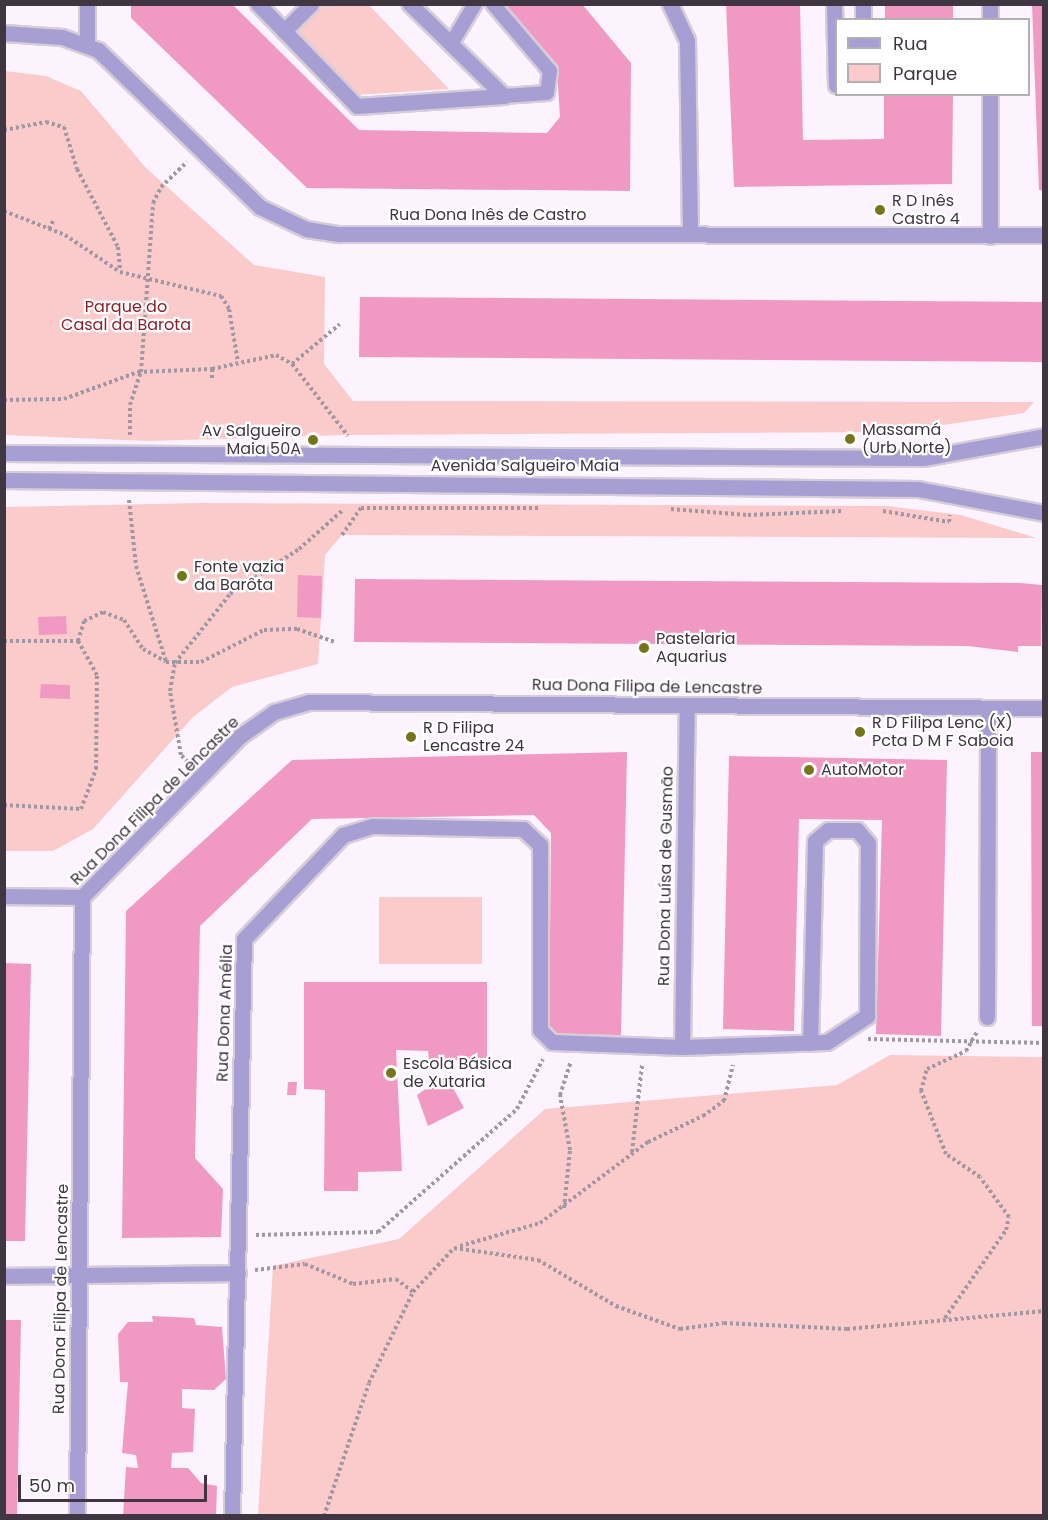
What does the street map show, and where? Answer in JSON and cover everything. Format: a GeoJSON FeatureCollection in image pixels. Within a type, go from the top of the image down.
{"type":"FeatureCollection","features":[{"type":"Feature","properties":{"kind":"street"},"geometry":{"type":"LineString","coordinates":[[87,4],[87,44]]}},
{"type":"Feature","properties":{"kind":"street"},"geometry":{"type":"LineString","coordinates":[[258,4],[357,106],[504,96]]}},
{"type":"Feature","properties":{"kind":"street"},"geometry":{"type":"LineString","coordinates":[[284,31],[311,4]]}},
{"type":"Feature","properties":{"kind":"street"},"geometry":{"type":"LineString","coordinates":[[410,4],[504,96]]}},
{"type":"Feature","properties":{"kind":"street"},"geometry":{"type":"LineString","coordinates":[[670,4],[687,40],[690,232]]}},
{"type":"Feature","properties":{"kind":"street"},"geometry":{"type":"LineString","coordinates":[[834,4],[835,31]]}},
{"type":"Feature","properties":{"kind":"street","name":"Rua Dona Inês de Castro"},"geometry":{"type":"LineString","coordinates":[[4,33],[87,44],[111,58],[260,207],[306,230],[339,234],[690,232],[1044,235]]}},
{"type":"Feature","properties":{"kind":"street"},"geometry":{"type":"LineString","coordinates":[[990,96],[990,236]]}},
{"type":"Feature","properties":{"kind":"street","name":"Avenida Salgueiro Maia"},"geometry":{"type":"LineString","coordinates":[[4,453],[923,458],[1044,436]]}},
{"type":"Feature","properties":{"kind":"street","name":"Avenida Salgueiro Maia"},"geometry":{"type":"LineString","coordinates":[[4,480],[918,489],[1026,512],[1044,513]]}},
{"type":"Feature","properties":{"kind":"street","name":"Rua Dona Filipa de Lencastre"},"geometry":{"type":"LineString","coordinates":[[77,1515],[82,897],[240,736],[274,712],[317,702],[1044,708]]}},
{"type":"Feature","properties":{"kind":"street","name":"Rua Dona Luísa de Gusmão"},"geometry":{"type":"LineString","coordinates":[[682,1047],[687,706]]}},
{"type":"Feature","properties":{"kind":"street"},"geometry":{"type":"LineString","coordinates":[[987,1017],[988,708]]}},
{"type":"Feature","properties":{"kind":"street","name":"Rua Dona Amélia"},"geometry":{"type":"LineString","coordinates":[[232,1515],[244,939],[343,835],[374,826],[523,829],[540,845],[540,1030],[552,1042]]}},
{"type":"Feature","properties":{"kind":"street"},"geometry":{"type":"LineString","coordinates":[[552,1042],[682,1047],[810,1043],[827,1042],[867,1016],[868,843],[857,830],[828,830],[815,841],[810,1043]]}},
{"type":"Feature","properties":{"kind":"street"},"geometry":{"type":"LineString","coordinates":[[4,896],[82,897]]}},
{"type":"Feature","properties":{"kind":"street"},"geometry":{"type":"LineString","coordinates":[[4,1276],[80,1277],[238,1273]]}},
{"type":"Feature","properties":{"kind":"lane"},"geometry":{"type":"LineString","coordinates":[[451,44],[475,4]]}},
{"type":"Feature","properties":{"kind":"lane"},"geometry":{"type":"LineString","coordinates":[[493,4],[550,71],[547,93],[504,96]]}},
{"type":"Feature","properties":{"kind":"lane"},"geometry":{"type":"LineString","coordinates":[[1026,512],[1044,522]]}},
{"type":"Feature","properties":{"kind":"path"},"geometry":{"type":"LineString","coordinates":[[4,130],[46,122],[64,127],[77,169],[118,247],[120,272]]}},
{"type":"Feature","properties":{"kind":"path"},"geometry":{"type":"LineString","coordinates":[[129,452],[130,405],[141,372],[145,278],[153,203],[161,187],[200,148]]}},
{"type":"Feature","properties":{"kind":"path"},"geometry":{"type":"LineString","coordinates":[[4,212],[49,229],[120,272],[226,301],[238,362]]}},
{"type":"Feature","properties":{"kind":"path"},"geometry":{"type":"LineString","coordinates":[[49,229],[54,219]]}},
{"type":"Feature","properties":{"kind":"path"},"geometry":{"type":"LineString","coordinates":[[291,364],[340,324]]}},
{"type":"Feature","properties":{"kind":"path"},"geometry":{"type":"LineString","coordinates":[[4,400],[64,399],[141,372],[212,369],[276,355],[291,364],[348,437]]}},
{"type":"Feature","properties":{"kind":"path"},"geometry":{"type":"LineString","coordinates":[[212,369],[212,378]]}},
{"type":"Feature","properties":{"kind":"path"},"geometry":{"type":"LineString","coordinates":[[128,481],[136,566],[166,662]]}},
{"type":"Feature","properties":{"kind":"path"},"geometry":{"type":"LineString","coordinates":[[181,754],[171,691],[175,663],[231,594],[299,549],[344,509]]}},
{"type":"Feature","properties":{"kind":"path"},"geometry":{"type":"LineString","coordinates":[[78,640],[92,614],[114,613],[143,649],[166,662],[201,662],[264,630],[297,629],[334,642]]}},
{"type":"Feature","properties":{"kind":"path"},"geometry":{"type":"LineString","coordinates":[[4,641],[78,640]]}},
{"type":"Feature","properties":{"kind":"path"},"geometry":{"type":"LineString","coordinates":[[4,805],[81,809],[96,769],[97,675],[78,640]]}},
{"type":"Feature","properties":{"kind":"path"},"geometry":{"type":"LineString","coordinates":[[944,1319],[1006,1230],[1009,1217],[980,1177],[946,1154],[921,1091],[927,1069],[969,1046],[987,1017]]}},
{"type":"Feature","properties":{"kind":"path"},"geometry":{"type":"LineString","coordinates":[[842,1033],[852,1040],[947,1040],[969,1046],[1044,1044]]}},
{"type":"Feature","properties":{"kind":"path"},"geometry":{"type":"LineString","coordinates":[[238,1233],[274,1238],[378,1232],[517,1109],[552,1042]]}},
{"type":"Feature","properties":{"kind":"path"},"geometry":{"type":"LineString","coordinates":[[564,1208],[570,1150],[560,1095],[579,1043]]}},
{"type":"Feature","properties":{"kind":"path"},"geometry":{"type":"LineString","coordinates":[[324,1515],[369,1383],[413,1292],[454,1248],[540,1223],[564,1208],[632,1153],[724,1101],[731,1083],[732,1045]]}},
{"type":"Feature","properties":{"kind":"path"},"geometry":{"type":"LineString","coordinates":[[632,1153],[644,1046]]}},
{"type":"Feature","properties":{"kind":"path"},"geometry":{"type":"LineString","coordinates":[[454,1248],[538,1260],[616,1306],[680,1329],[724,1323],[847,1329],[1044,1311]]}},
{"type":"Feature","properties":{"kind":"path"},"geometry":{"type":"LineString","coordinates":[[238,1273],[305,1264],[353,1284],[396,1279],[413,1292]]}},
{"type":"Feature","properties":{"kind":"green space"},"geometry":{"type":"Polygon","coordinates":[[[312,5],[369,5],[449,89],[357,95],[290,25],[312,5]]]}},
{"type":"Feature","properties":{"kind":"green space","name":"Parque do Casal da Barota"},"geometry":{"type":"Polygon","coordinates":[[[5,71],[46,76],[81,91],[146,168],[254,265],[325,277],[324,364],[353,401],[1034,402],[1024,413],[896,432],[342,435],[149,441],[5,435],[5,71]]]}},
{"type":"Feature","properties":{"kind":"green space"},"geometry":{"type":"Polygon","coordinates":[[[201,503],[887,506],[961,515],[1036,538],[342,535],[325,555],[318,664],[232,687],[193,717],[93,829],[53,851],[5,851],[5,507],[201,503]]]}},
{"type":"Feature","properties":{"kind":"green space"},"geometry":{"type":"Polygon","coordinates":[[[379,897],[482,897],[482,964],[379,964],[379,897]]]}},
{"type":"Feature","properties":{"kind":"green space"},"geometry":{"type":"Polygon","coordinates":[[[890,1055],[1043,1057],[1043,1515],[258,1515],[273,1266],[399,1239],[545,1109],[837,1085],[890,1055]]]}},
{"type":"Feature","properties":{"kind":"building"},"geometry":{"type":"Polygon","coordinates":[[[131,4],[232,4],[359,130],[547,133],[560,117],[557,70],[501,4],[582,4],[631,63],[630,191],[307,188],[131,18],[131,4]]]}},
{"type":"Feature","properties":{"kind":"building"},"geometry":{"type":"Polygon","coordinates":[[[726,4],[800,4],[803,140],[884,139],[884,96],[953,96],[952,184],[734,187],[726,4]]]}},
{"type":"Feature","properties":{"kind":"building"},"geometry":{"type":"Polygon","coordinates":[[[885,4],[953,4],[953,18],[885,18],[885,4]]]}},
{"type":"Feature","properties":{"kind":"building"},"geometry":{"type":"Polygon","coordinates":[[[1032,4],[1044,4],[1044,191],[1039,190],[1032,4]]]}},
{"type":"Feature","properties":{"kind":"building"},"geometry":{"type":"Polygon","coordinates":[[[360,297],[1044,302],[1043,362],[359,357],[360,297]]]}},
{"type":"Feature","properties":{"kind":"building"},"geometry":{"type":"Polygon","coordinates":[[[298,575],[322,576],[321,618],[297,617],[298,575]]]}},
{"type":"Feature","properties":{"kind":"building"},"geometry":{"type":"Polygon","coordinates":[[[355,579],[1020,583],[1042,585],[1041,646],[1018,646],[1018,652],[968,646],[354,642],[355,579]]]}},
{"type":"Feature","properties":{"kind":"building"},"geometry":{"type":"Polygon","coordinates":[[[66,616],[67,634],[39,635],[38,617],[66,616]]]}},
{"type":"Feature","properties":{"kind":"building"},"geometry":{"type":"Polygon","coordinates":[[[41,684],[70,685],[70,699],[40,698],[41,684]]]}},
{"type":"Feature","properties":{"kind":"building"},"geometry":{"type":"Polygon","coordinates":[[[627,752],[621,1035],[549,1034],[551,833],[534,815],[312,819],[200,926],[195,1158],[223,1189],[221,1237],[122,1238],[126,911],[292,760],[627,752]]]}},
{"type":"Feature","properties":{"kind":"building"},"geometry":{"type":"Polygon","coordinates":[[[1031,752],[1044,752],[1044,1026],[1032,1026],[1031,752]]]}},
{"type":"Feature","properties":{"kind":"building"},"geometry":{"type":"Polygon","coordinates":[[[729,756],[947,760],[941,1036],[876,1034],[882,820],[799,819],[794,1031],[723,1029],[729,756]]]}},
{"type":"Feature","properties":{"kind":"building"},"geometry":{"type":"Polygon","coordinates":[[[4,963],[31,964],[25,1241],[4,1241],[4,963]]]}},
{"type":"Feature","properties":{"kind":"building"},"geometry":{"type":"Polygon","coordinates":[[[304,982],[487,982],[487,1060],[429,1060],[428,1051],[396,1050],[402,1171],[358,1172],[358,1191],[324,1191],[325,1090],[304,1089],[304,982]]]}},
{"type":"Feature","properties":{"kind":"building"},"geometry":{"type":"Polygon","coordinates":[[[446,1075],[464,1108],[428,1126],[417,1095],[446,1075]]]}},
{"type":"Feature","properties":{"kind":"building"},"geometry":{"type":"Polygon","coordinates":[[[288,1082],[297,1082],[296,1095],[287,1095],[288,1082]]]}},
{"type":"Feature","properties":{"kind":"building"},"geometry":{"type":"Polygon","coordinates":[[[152,1316],[194,1318],[196,1325],[222,1327],[226,1379],[214,1390],[182,1389],[182,1408],[195,1409],[193,1452],[172,1453],[171,1468],[188,1468],[201,1483],[217,1486],[216,1516],[123,1516],[126,1467],[138,1468],[136,1455],[122,1453],[128,1382],[120,1382],[118,1334],[128,1322],[153,1322],[152,1316]]]}},
{"type":"Feature","properties":{"kind":"building"},"geometry":{"type":"Polygon","coordinates":[[[4,1320],[21,1320],[17,1516],[4,1516],[4,1320]]]}},
{"type":"Feature","properties":{"kind":"place","name":"R D Inês Castro 4"},"geometry":{"type":"Point","coordinates":[880,210]}},
{"type":"Feature","properties":{"kind":"place","name":"Massamá (Urb Norte)"},"geometry":{"type":"Point","coordinates":[850,439]}},
{"type":"Feature","properties":{"kind":"place","name":"Av Salgueiro Maia 50A"},"geometry":{"type":"Point","coordinates":[313,440]}},
{"type":"Feature","properties":{"kind":"place","name":"Fonte vazia da Barôta"},"geometry":{"type":"Point","coordinates":[182,576]}},
{"type":"Feature","properties":{"kind":"place","name":"Pastelaria Aquarius"},"geometry":{"type":"Point","coordinates":[644,648]}},
{"type":"Feature","properties":{"kind":"place","name":"R D Filipa Lenc (X) Pcta D M F Saboia"},"geometry":{"type":"Point","coordinates":[860,732]}},
{"type":"Feature","properties":{"kind":"place","name":"R D Filipa Lencastre 24"},"geometry":{"type":"Point","coordinates":[411,737]}},
{"type":"Feature","properties":{"kind":"place","name":"AutoMotor"},"geometry":{"type":"Point","coordinates":[809,770]}},
{"type":"Feature","properties":{"kind":"place","name":"Escola Básica de Xutaria"},"geometry":{"type":"Point","coordinates":[391,1073]}}]}
